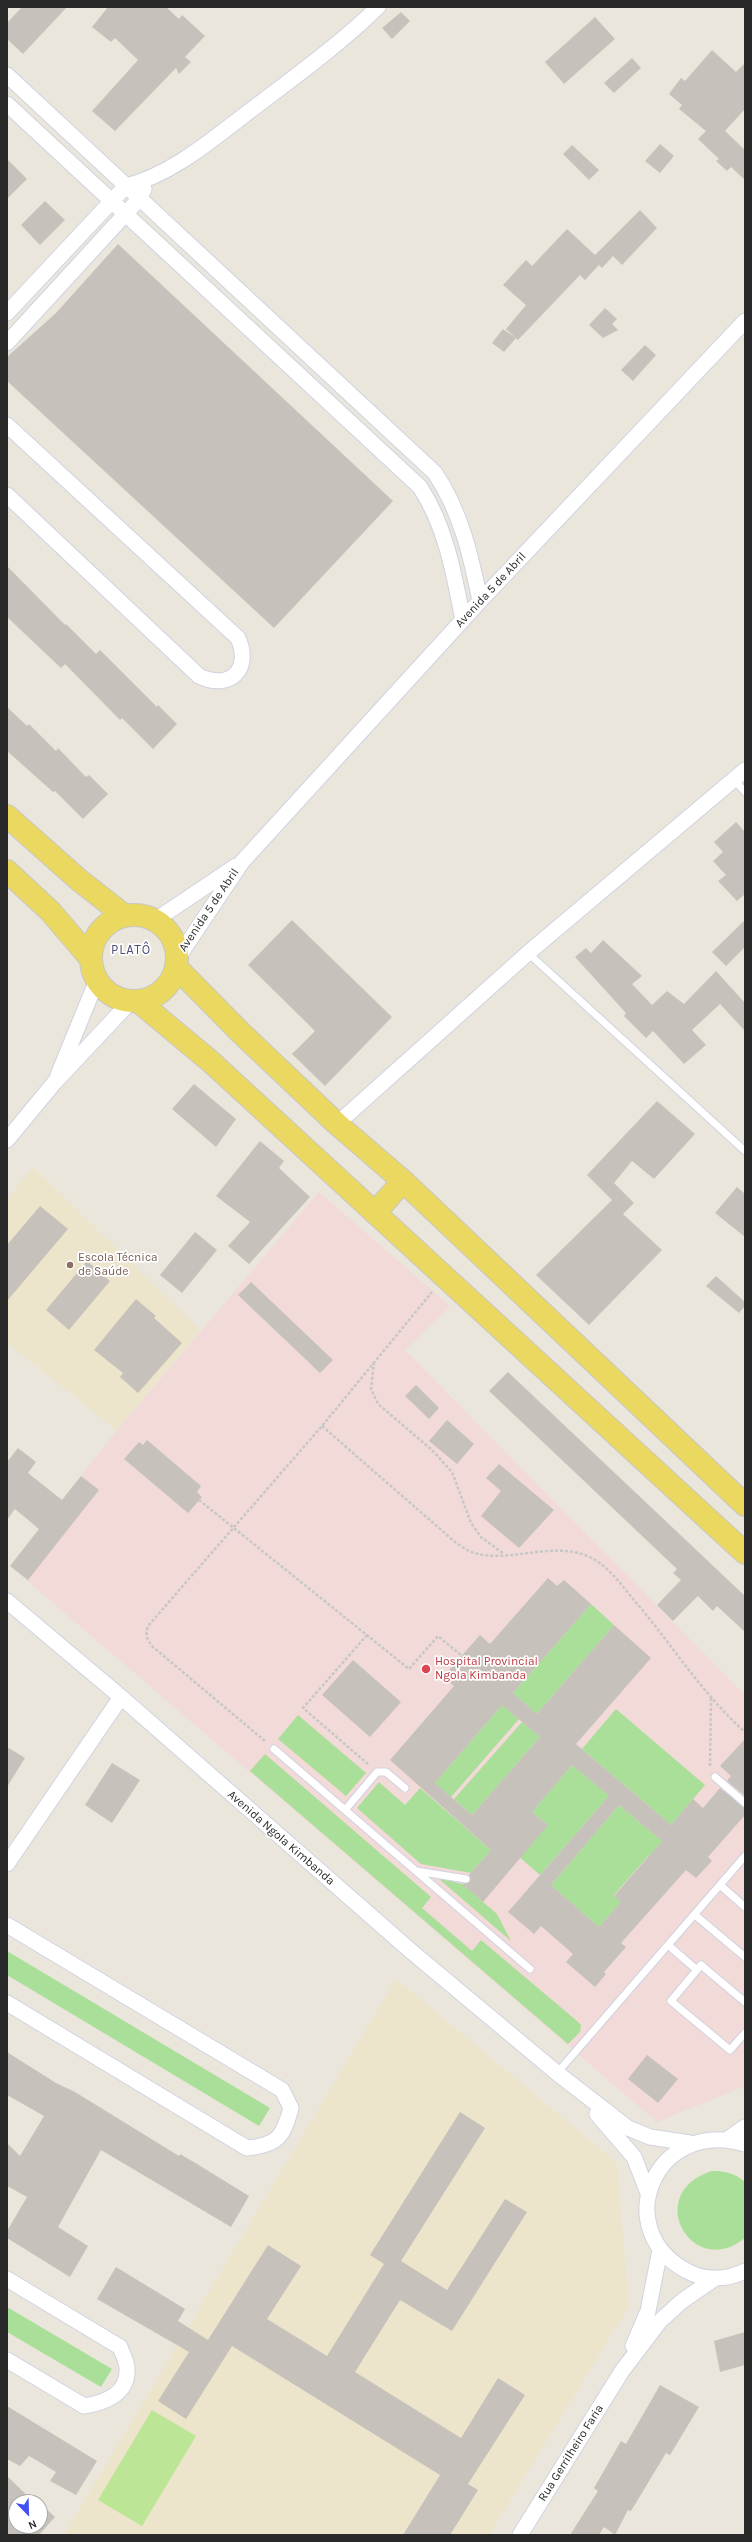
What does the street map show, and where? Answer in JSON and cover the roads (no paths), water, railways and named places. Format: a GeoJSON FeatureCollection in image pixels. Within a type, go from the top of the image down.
{"type":"FeatureCollection","features":[{"type":"Feature","properties":{"kind":"main road"},"geometry":{"type":"LineString","coordinates":[[7,816],[79,880],[125,916]]}},
{"type":"Feature","properties":{"kind":"main road"},"geometry":{"type":"LineString","coordinates":[[7,871],[50,911],[91,959],[96,980],[105,990],[117,998],[134,1001],[158,994],[166,986],[176,963],[174,944],[166,930],[154,920],[141,916],[125,916],[114,920],[97,936],[91,959]]}},
{"type":"Feature","properties":{"kind":"main road"},"geometry":{"type":"LineString","coordinates":[[176,963],[240,1032],[337,1124],[403,1181],[745,1505]]}},
{"type":"Feature","properties":{"kind":"main road"},"geometry":{"type":"LineString","coordinates":[[134,1001],[210,1061],[745,1553]]}},
{"type":"Feature","properties":{"kind":"main road"},"geometry":{"type":"LineString","coordinates":[[376,1213],[403,1181]]}},
{"type":"Feature","properties":{"kind":"street"},"geometry":{"type":"LineString","coordinates":[[7,313],[126,186],[147,181],[211,141],[308,68],[378,7]]}},
{"type":"Feature","properties":{"kind":"street"},"geometry":{"type":"LineString","coordinates":[[7,75],[435,474],[449,495],[461,524],[480,601]]}},
{"type":"Feature","properties":{"kind":"street"},"geometry":{"type":"LineString","coordinates":[[7,104],[420,487],[431,504],[442,531],[463,620]]}},
{"type":"Feature","properties":{"kind":"street"},"geometry":{"type":"LineString","coordinates":[[7,343],[140,198],[147,181]]}},
{"type":"Feature","properties":{"kind":"street","name":"Avenida 5 de Abril"},"geometry":{"type":"LineString","coordinates":[[176,963],[242,862],[480,601],[745,321]]}},
{"type":"Feature","properties":{"kind":"street"},"geometry":{"type":"LineString","coordinates":[[7,425],[238,638],[243,655],[241,667],[235,675],[225,681],[211,682],[199,676],[7,495]]}},
{"type":"Feature","properties":{"kind":"street"},"geometry":{"type":"LineString","coordinates":[[337,1124],[528,953],[745,770]]}},
{"type":"Feature","properties":{"kind":"street","name":"Avenida 5 de Abril"},"geometry":{"type":"LineString","coordinates":[[154,920],[242,862]]}},
{"type":"Feature","properties":{"kind":"street"},"geometry":{"type":"LineString","coordinates":[[54,1083],[96,980]]}},
{"type":"Feature","properties":{"kind":"street"},"geometry":{"type":"LineString","coordinates":[[7,1140],[54,1083],[134,1001]]}},
{"type":"Feature","properties":{"kind":"street","name":"Avenida Ngola Kimbanda"},"geometry":{"type":"LineString","coordinates":[[7,1601],[121,1697],[412,1952],[557,2073]]}},
{"type":"Feature","properties":{"kind":"street"},"geometry":{"type":"LineString","coordinates":[[7,1864],[121,1697]]}},
{"type":"Feature","properties":{"kind":"street"},"geometry":{"type":"LineString","coordinates":[[7,1925],[282,2090],[290,2108],[285,2130],[268,2146],[247,2148],[7,2003]]}},
{"type":"Feature","properties":{"kind":"street"},"geometry":{"type":"LineString","coordinates":[[557,2073],[628,2128],[650,2138],[690,2143],[709,2139],[728,2139],[745,2144]]}},
{"type":"Feature","properties":{"kind":"street"},"geometry":{"type":"LineString","coordinates":[[557,2073],[612,2129],[634,2157],[648,2193]]}},
{"type":"Feature","properties":{"kind":"street"},"geometry":{"type":"LineString","coordinates":[[728,2139],[745,2127]]}},
{"type":"Feature","properties":{"kind":"street"},"geometry":{"type":"LineString","coordinates":[[690,2143],[670,2156],[655,2174],[648,2193],[647,2213],[651,2232],[660,2250],[674,2265],[693,2274],[714,2279],[741,2276]]}},
{"type":"Feature","properties":{"kind":"street","name":"Rua Gerrilheiro Faria"},"geometry":{"type":"LineString","coordinates":[[622,2371],[648,2311],[660,2250]]}},
{"type":"Feature","properties":{"kind":"street"},"geometry":{"type":"LineString","coordinates":[[7,2279],[120,2346],[127,2368],[122,2387],[105,2402],[84,2406],[7,2360]]}},
{"type":"Feature","properties":{"kind":"street","name":"Rua Gerrilheiro Faria"},"geometry":{"type":"LineString","coordinates":[[520,2535],[622,2371],[660,2321],[682,2301],[714,2279]]}},
{"type":"Feature","properties":{"kind":"lane"},"geometry":{"type":"LineString","coordinates":[[734,780],[745,792]]}},
{"type":"Feature","properties":{"kind":"lane"},"geometry":{"type":"LineString","coordinates":[[528,953],[745,1151]]}},
{"type":"Feature","properties":{"kind":"lane"},"geometry":{"type":"LineString","coordinates":[[274,1749],[530,1968]]}},
{"type":"Feature","properties":{"kind":"lane"},"geometry":{"type":"LineString","coordinates":[[345,1810],[377,1772],[386,1772],[405,1788]]}},
{"type":"Feature","properties":{"kind":"lane"},"geometry":{"type":"LineString","coordinates":[[715,1777],[745,1803]]}},
{"type":"Feature","properties":{"kind":"lane"},"geometry":{"type":"LineString","coordinates":[[557,2073],[745,1856]]}},
{"type":"Feature","properties":{"kind":"lane"},"geometry":{"type":"LineString","coordinates":[[416,1871],[466,1879]]}},
{"type":"Feature","properties":{"kind":"lane"},"geometry":{"type":"LineString","coordinates":[[720,1886],[745,1907]]}},
{"type":"Feature","properties":{"kind":"lane"},"geometry":{"type":"LineString","coordinates":[[695,1915],[745,1957]]}},
{"type":"Feature","properties":{"kind":"lane"},"geometry":{"type":"LineString","coordinates":[[668,1945],[697,1970]]}},
{"type":"Feature","properties":{"kind":"lane"},"geometry":{"type":"LineString","coordinates":[[745,2002],[702,1964],[671,2001],[730,2050],[745,2033]]}},
{"type":"Feature","properties":{"kind":"place","name":"Escola Técnica de Saúde"},"geometry":{"type":"Point","coordinates":[70,1265]}},
{"type":"Feature","properties":{"kind":"place","name":"Hospital Provincial Ngola Kimbanda"},"geometry":{"type":"Point","coordinates":[426,1669]}},
{"type":"Feature","properties":{"kind":"district","name":"PLATÔ"},"geometry":{"type":"Point","coordinates":[131,950]}}]}
